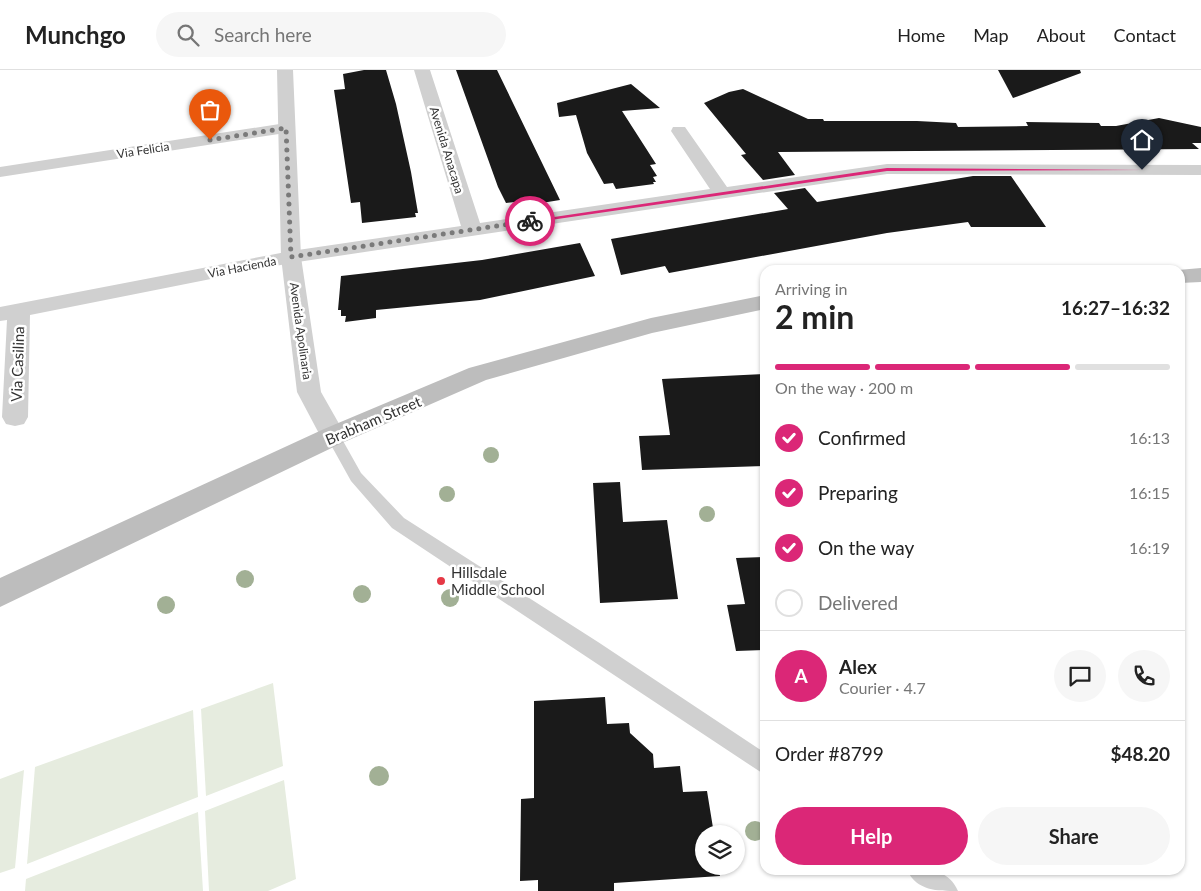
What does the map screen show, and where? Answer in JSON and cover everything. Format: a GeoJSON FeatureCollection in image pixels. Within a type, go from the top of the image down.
{"type":"FeatureCollection","features":[{"type":"Feature","properties":{"kind":"main road"},"geometry":{"type":"LineString","coordinates":[[1185,276],[1201,275]]}},
{"type":"Feature","properties":{"kind":"main road","name":"Brabham Street"},"geometry":{"type":"LineString","coordinates":[[0,593],[333,436],[478,374],[651,326],[760,303]]}},
{"type":"Feature","properties":{"kind":"street","name":"Avenida Apolinaria"},"geometry":{"type":"LineString","coordinates":[[285,70],[291,257],[309,392],[333,436]]}},
{"type":"Feature","properties":{"kind":"street","name":"Avenida Anacapa"},"geometry":{"type":"LineString","coordinates":[[422,70],[472,230]]}},
{"type":"Feature","properties":{"kind":"street","name":"Via Felicia"},"geometry":{"type":"LineString","coordinates":[[0,172],[286,128]]}},
{"type":"Feature","properties":{"kind":"street"},"geometry":{"type":"LineString","coordinates":[[679,131],[722,193]]}},
{"type":"Feature","properties":{"kind":"street","name":"Via Hacienda"},"geometry":{"type":"LineString","coordinates":[[9,313],[291,257],[887,170],[1201,170]]}},
{"type":"Feature","properties":{"kind":"street","name":"Via Casilina"},"geometry":{"type":"LineString","coordinates":[[9,313],[15,416]]}},
{"type":"Feature","properties":{"kind":"lane"},"geometry":{"type":"LineString","coordinates":[[333,436],[356,477],[398,523],[592,648],[760,762]]}},
{"type":"Feature","properties":{"kind":"lane"},"geometry":{"type":"LineString","coordinates":[[925,875],[947,891]]}},
{"type":"Feature","properties":{"kind":"shaded area"},"geometry":{"type":"Polygon","coordinates":[[[273,683],[283,766],[206,796],[201,709],[273,683]]]}},
{"type":"Feature","properties":{"kind":"shaded area"},"geometry":{"type":"Polygon","coordinates":[[[193,710],[198,797],[27,864],[35,767],[193,710]]]}},
{"type":"Feature","properties":{"kind":"shaded area"},"geometry":{"type":"Polygon","coordinates":[[[24,770],[15,868],[0,873],[0,779],[24,770]]]}},
{"type":"Feature","properties":{"kind":"shaded area"},"geometry":{"type":"Polygon","coordinates":[[[284,780],[296,879],[268,891],[209,891],[205,811],[284,780]]]}},
{"type":"Feature","properties":{"kind":"shaded area"},"geometry":{"type":"Polygon","coordinates":[[[198,812],[203,891],[25,891],[26,879],[198,812]]]}},
{"type":"Feature","properties":{"kind":"building"},"geometry":{"type":"Polygon","coordinates":[[[364,70],[386,70],[396,104],[411,172],[418,213],[415,213],[416,217],[362,223],[360,202],[351,203],[334,90],[345,89],[343,74],[364,70]]]}},
{"type":"Feature","properties":{"kind":"building"},"geometry":{"type":"Polygon","coordinates":[[[456,70],[497,70],[560,200],[517,207],[515,202],[506,203],[498,187],[456,70]]]}},
{"type":"Feature","properties":{"kind":"building"},"geometry":{"type":"Polygon","coordinates":[[[998,70],[1080,70],[1081,73],[1013,98],[998,70]]]}},
{"type":"Feature","properties":{"kind":"building"},"geometry":{"type":"Polygon","coordinates":[[[631,84],[660,108],[622,111],[656,164],[650,165],[657,176],[653,177],[656,182],[653,182],[654,184],[616,189],[613,183],[604,184],[587,153],[576,115],[559,117],[557,103],[631,84]]]}},
{"type":"Feature","properties":{"kind":"building"},"geometry":{"type":"Polygon","coordinates":[[[743,89],[808,119],[823,119],[824,121],[917,121],[956,123],[958,127],[1028,126],[1026,122],[1099,123],[1101,126],[1116,126],[1159,118],[1201,127],[1201,143],[1192,143],[1199,149],[778,152],[795,175],[763,180],[741,155],[746,154],[704,103],[729,92],[743,89]]]}},
{"type":"Feature","properties":{"kind":"building"},"geometry":{"type":"Polygon","coordinates":[[[973,176],[1011,176],[1046,227],[971,227],[968,222],[887,233],[669,273],[665,266],[621,275],[611,239],[788,209],[774,193],[805,188],[817,202],[973,176]]]}},
{"type":"Feature","properties":{"kind":"building"},"geometry":{"type":"Polygon","coordinates":[[[580,243],[595,276],[480,300],[376,310],[376,318],[345,322],[346,316],[341,316],[341,310],[338,310],[341,276],[482,260],[580,243]]]}},
{"type":"Feature","properties":{"kind":"building"},"geometry":{"type":"Polygon","coordinates":[[[760,374],[760,466],[642,470],[639,436],[670,435],[662,379],[760,374]]]}},
{"type":"Feature","properties":{"kind":"building"},"geometry":{"type":"Polygon","coordinates":[[[620,482],[623,522],[667,520],[678,599],[600,603],[593,483],[620,482]]]}},
{"type":"Feature","properties":{"kind":"building"},"geometry":{"type":"Polygon","coordinates":[[[760,557],[760,650],[736,651],[727,605],[745,604],[736,558],[760,557]]]}},
{"type":"Feature","properties":{"kind":"building"},"geometry":{"type":"Polygon","coordinates":[[[605,697],[607,724],[629,723],[630,733],[653,754],[654,768],[680,766],[683,792],[707,791],[713,825],[695,825],[695,875],[720,876],[614,883],[614,891],[538,891],[538,880],[520,881],[521,799],[534,798],[534,701],[605,697]]]}},
{"type":"Feature","properties":{"kind":"way so far"},"geometry":{"type":"LineString","coordinates":[[210,140],[286,128],[291,257],[530,221]]}},
{"type":"Feature","properties":{"kind":"place","name":"Hillsdale Middle School"},"geometry":{"type":"Point","coordinates":[441,581]}},
{"type":"Feature","properties":{"kind":"route"},"geometry":{"type":"LineString","coordinates":[[530,221],[887,170],[1142,170]]}}]}
